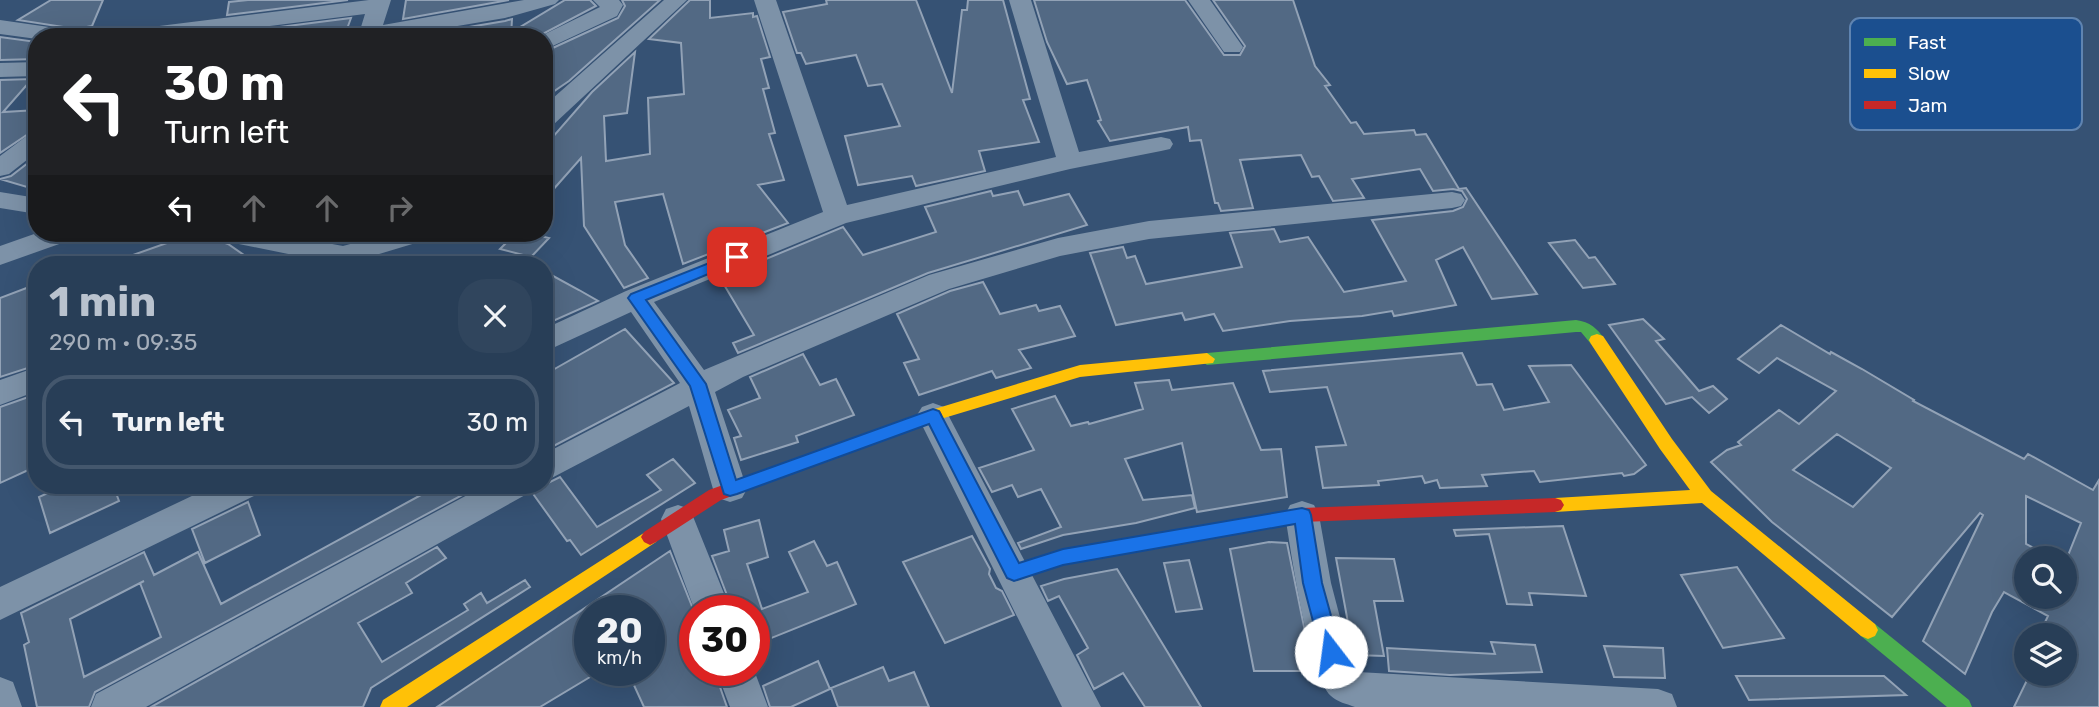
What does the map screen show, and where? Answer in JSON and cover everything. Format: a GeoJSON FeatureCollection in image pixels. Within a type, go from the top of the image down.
{"type":"FeatureCollection","features":[{"type":"Feature","properties":{"kind":"street"},"geometry":{"type":"LineString","coordinates":[[406,28],[505,12],[548,0]]}},
{"type":"Feature","properties":{"kind":"street"},"geometry":{"type":"LineString","coordinates":[[553,39],[609,11],[612,5],[604,0]]}},
{"type":"Feature","properties":{"kind":"street"},"geometry":{"type":"LineString","coordinates":[[553,111],[582,82],[638,37],[676,0]]}},
{"type":"Feature","properties":{"kind":"street"},"geometry":{"type":"LineString","coordinates":[[765,0],[838,216]]}},
{"type":"Feature","properties":{"kind":"street"},"geometry":{"type":"LineString","coordinates":[[1020,0],[1070,161]]}},
{"type":"Feature","properties":{"kind":"street"},"geometry":{"type":"LineString","coordinates":[[1199,0],[1232,47]]}},
{"type":"Feature","properties":{"kind":"street"},"geometry":{"type":"LineString","coordinates":[[194,28],[379,3],[373,28]]}},
{"type":"Feature","properties":{"kind":"street"},"geometry":{"type":"LineString","coordinates":[[0,27],[28,31]]}},
{"type":"Feature","properties":{"kind":"street"},"geometry":{"type":"LineString","coordinates":[[0,70],[28,69]]}},
{"type":"Feature","properties":{"kind":"street"},"geometry":{"type":"LineString","coordinates":[[553,337],[636,298],[838,216],[1070,161],[1161,144]]}},
{"type":"Feature","properties":{"kind":"street"},"geometry":{"type":"LineString","coordinates":[[0,168],[28,147]]}},
{"type":"Feature","properties":{"kind":"street"},"geometry":{"type":"LineString","coordinates":[[0,200],[28,204]]}},
{"type":"Feature","properties":{"kind":"street"},"geometry":{"type":"LineString","coordinates":[[553,464],[698,384],[939,282],[1058,247],[1149,230],[1452,200]]}},
{"type":"Feature","properties":{"kind":"street"},"geometry":{"type":"LineString","coordinates":[[0,256],[38,242]]}},
{"type":"Feature","properties":{"kind":"street"},"geometry":{"type":"LineString","coordinates":[[263,242],[315,256]]}},
{"type":"Feature","properties":{"kind":"street"},"geometry":{"type":"LineString","coordinates":[[343,256],[389,242]]}},
{"type":"Feature","properties":{"kind":"street"},"geometry":{"type":"LineString","coordinates":[[636,298],[698,384],[730,489]]}},
{"type":"Feature","properties":{"kind":"street"},"geometry":{"type":"LineString","coordinates":[[390,707],[715,495],[933,415],[1080,371],[1585,327],[1592,332],[1705,496],[1961,706]]}},
{"type":"Feature","properties":{"kind":"street"},"geometry":{"type":"LineString","coordinates":[[0,393],[28,382]]}},
{"type":"Feature","properties":{"kind":"street"},"geometry":{"type":"LineString","coordinates":[[933,415],[1082,707]]}},
{"type":"Feature","properties":{"kind":"street"},"geometry":{"type":"LineString","coordinates":[[0,604],[227,494]]}},
{"type":"Feature","properties":{"kind":"street"},"geometry":{"type":"LineString","coordinates":[[110,707],[499,494]]}},
{"type":"Feature","properties":{"kind":"street"},"geometry":{"type":"LineString","coordinates":[[1014,573],[1063,557],[1302,515],[1562,505],[1705,496]]}},
{"type":"Feature","properties":{"kind":"street"},"geometry":{"type":"LineString","coordinates":[[1302,515],[1312,583],[1337,676],[1346,686],[1357,690],[1658,707]]}},
{"type":"Feature","properties":{"kind":"street"},"geometry":{"type":"LineString","coordinates":[[678,519],[707,595]]}},
{"type":"Feature","properties":{"kind":"street"},"geometry":{"type":"LineString","coordinates":[[741,686],[749,707]]}},
{"type":"Feature","properties":{"kind":"street"},"geometry":{"type":"LineString","coordinates":[[0,695],[3,707]]}},
{"type":"Feature","properties":{"kind":"street"},"geometry":{"type":"LineString","coordinates":[[1920,707],[1961,706]]}},
{"type":"Feature","properties":{"kind":"building"},"geometry":{"type":"Polygon","coordinates":[[[51,0],[103,0],[92,26],[70,28],[18,20],[51,0]]]}},
{"type":"Feature","properties":{"kind":"building"},"geometry":{"type":"Polygon","coordinates":[[[348,0],[227,15],[229,2],[348,0]]]}},
{"type":"Feature","properties":{"kind":"building"},"geometry":{"type":"Polygon","coordinates":[[[406,0],[509,0],[403,19],[406,0]]]}},
{"type":"Feature","properties":{"kind":"building"},"geometry":{"type":"Polygon","coordinates":[[[565,0],[590,0],[596,6],[553,29],[519,28],[565,0]]]}},
{"type":"Feature","properties":{"kind":"building"},"geometry":{"type":"Polygon","coordinates":[[[622,0],[660,0],[569,81],[553,92],[553,48],[618,18],[625,6],[622,0]]]}},
{"type":"Feature","properties":{"kind":"building"},"geometry":{"type":"Polygon","coordinates":[[[690,0],[710,0],[710,18],[753,13],[753,17],[757,16],[770,57],[761,59],[769,88],[763,89],[775,133],[769,134],[784,180],[758,185],[788,223],[683,264],[663,194],[615,202],[625,245],[648,278],[624,288],[584,226],[581,158],[553,190],[553,137],[592,92],[635,52],[627,113],[604,116],[606,161],[650,154],[648,98],[684,94],[681,43],[649,39],[690,0]]]}},
{"type":"Feature","properties":{"kind":"building"},"geometry":{"type":"Polygon","coordinates":[[[826,0],[916,0],[952,93],[962,10],[967,10],[968,0],[1003,0],[1030,99],[1023,100],[1039,142],[979,151],[985,171],[916,186],[912,176],[858,185],[845,136],[900,126],[882,84],[868,86],[856,55],[806,64],[801,53],[797,53],[783,12],[827,4],[826,0]]]}},
{"type":"Feature","properties":{"kind":"building"},"geometry":{"type":"Polygon","coordinates":[[[1034,0],[1185,0],[1224,55],[1240,55],[1245,46],[1213,0],[1293,0],[1315,66],[1330,85],[1325,86],[1351,123],[1356,122],[1364,134],[1414,130],[1416,135],[1426,134],[1459,189],[1466,188],[1537,294],[1492,299],[1463,247],[1436,260],[1456,305],[1394,316],[1392,311],[1223,331],[1214,314],[1185,320],[1182,313],[1116,325],[1090,253],[1123,247],[1127,258],[1135,256],[1146,284],[1242,267],[1230,233],[1274,229],[1280,242],[1308,237],[1344,292],[1406,281],[1372,220],[1453,211],[1463,207],[1467,199],[1462,191],[1433,191],[1420,169],[1352,179],[1364,198],[1333,201],[1319,176],[1312,177],[1301,155],[1240,160],[1253,208],[1221,211],[1218,203],[1215,203],[1201,140],[1190,141],[1188,127],[1110,141],[1098,121],[1101,120],[1087,80],[1067,84],[1047,42],[1034,0]]]}},
{"type":"Feature","properties":{"kind":"building"},"geometry":{"type":"Polygon","coordinates":[[[351,18],[347,28],[272,28],[351,18]]]}},
{"type":"Feature","properties":{"kind":"building"},"geometry":{"type":"Polygon","coordinates":[[[512,19],[512,28],[463,28],[512,19]]]}},
{"type":"Feature","properties":{"kind":"building"},"geometry":{"type":"Polygon","coordinates":[[[0,37],[28,41],[28,59],[0,60],[0,37]]]}},
{"type":"Feature","properties":{"kind":"building"},"geometry":{"type":"Polygon","coordinates":[[[28,79],[28,84],[3,112],[28,111],[28,134],[0,153],[0,80],[28,79]]]}},
{"type":"Feature","properties":{"kind":"building"},"geometry":{"type":"Polygon","coordinates":[[[28,163],[28,187],[0,179],[11,176],[28,163]]]}},
{"type":"Feature","properties":{"kind":"building"},"geometry":{"type":"Polygon","coordinates":[[[991,191],[993,196],[1018,191],[1024,205],[1069,194],[1087,225],[928,273],[738,353],[733,343],[754,335],[720,278],[843,227],[863,255],[936,232],[925,207],[991,191]]]}},
{"type":"Feature","properties":{"kind":"building"},"geometry":{"type":"Polygon","coordinates":[[[1575,240],[1589,258],[1595,257],[1615,284],[1583,288],[1549,243],[1575,240]]]}},
{"type":"Feature","properties":{"kind":"building"},"geometry":{"type":"Polygon","coordinates":[[[170,242],[222,242],[245,256],[130,256],[170,242]]]}},
{"type":"Feature","properties":{"kind":"building"},"geometry":{"type":"Polygon","coordinates":[[[507,242],[545,242],[532,256],[500,249],[507,242]]]}},
{"type":"Feature","properties":{"kind":"building"},"geometry":{"type":"Polygon","coordinates":[[[553,276],[579,290],[598,301],[553,321],[553,276]]]}},
{"type":"Feature","properties":{"kind":"building"},"geometry":{"type":"Polygon","coordinates":[[[983,282],[1000,314],[1036,305],[1039,311],[1060,306],[1075,336],[1019,350],[1031,368],[996,378],[992,371],[919,395],[904,363],[919,359],[897,314],[950,291],[983,282]]]}},
{"type":"Feature","properties":{"kind":"building"},"geometry":{"type":"Polygon","coordinates":[[[28,287],[28,368],[0,377],[0,298],[28,287]]]}},
{"type":"Feature","properties":{"kind":"building"},"geometry":{"type":"Polygon","coordinates":[[[1643,319],[1664,339],[1656,341],[1699,391],[1713,386],[1727,399],[1709,413],[1692,397],[1666,404],[1609,325],[1643,319]]]}},
{"type":"Feature","properties":{"kind":"building"},"geometry":{"type":"Polygon","coordinates":[[[1781,325],[1862,369],[1913,401],[2024,459],[2028,454],[2093,490],[2099,480],[2099,707],[2014,707],[2024,686],[2077,686],[2077,623],[2045,623],[2048,616],[2035,609],[2077,609],[2077,546],[2072,546],[2081,523],[2026,496],[2026,544],[2030,546],[2014,546],[2014,597],[2004,592],[1992,612],[1965,674],[1923,641],[1983,515],[1980,513],[1892,617],[1772,522],[1711,462],[1727,450],[1741,445],[1738,442],[1779,410],[1799,424],[1836,391],[1777,358],[1759,373],[1738,359],[1781,325]],[[1837,434],[1793,470],[1853,507],[1891,468],[1837,434]]]}},
{"type":"Feature","properties":{"kind":"building"},"geometry":{"type":"Polygon","coordinates":[[[625,329],[674,383],[553,446],[553,370],[625,329]]]}},
{"type":"Feature","properties":{"kind":"building"},"geometry":{"type":"Polygon","coordinates":[[[1462,353],[1477,385],[1492,384],[1504,410],[1549,402],[1529,366],[1571,365],[1646,465],[1634,474],[1624,476],[1622,473],[1540,482],[1534,471],[1482,475],[1487,486],[1440,488],[1437,480],[1425,483],[1422,476],[1378,481],[1379,485],[1323,488],[1316,447],[1346,445],[1327,387],[1270,392],[1263,371],[1462,353]]]}},
{"type":"Feature","properties":{"kind":"building"},"geometry":{"type":"Polygon","coordinates":[[[803,354],[820,385],[836,379],[854,415],[796,436],[798,442],[741,460],[734,438],[741,436],[728,410],[760,398],[750,377],[803,354]]]}},
{"type":"Feature","properties":{"kind":"building"},"geometry":{"type":"Polygon","coordinates":[[[1169,380],[1172,390],[1233,383],[1261,450],[1281,449],[1287,497],[1197,512],[1182,443],[1125,459],[1143,500],[1192,495],[1195,508],[1136,523],[1063,535],[1021,549],[1018,543],[1061,527],[1041,489],[1018,497],[1012,485],[992,492],[979,468],[1034,450],[1012,409],[1055,396],[1071,426],[1089,424],[1143,409],[1135,383],[1169,380]]]}},
{"type":"Feature","properties":{"kind":"building"},"geometry":{"type":"Polygon","coordinates":[[[28,397],[28,470],[0,483],[0,407],[28,397]]]}},
{"type":"Feature","properties":{"kind":"building"},"geometry":{"type":"Polygon","coordinates":[[[673,459],[695,483],[581,555],[570,540],[567,541],[533,494],[553,494],[553,480],[560,477],[597,527],[661,490],[647,475],[673,459]]]}},
{"type":"Feature","properties":{"kind":"building"},"geometry":{"type":"Polygon","coordinates":[[[46,494],[116,494],[119,501],[50,533],[39,497],[46,494]]]}},
{"type":"Feature","properties":{"kind":"building"},"geometry":{"type":"Polygon","coordinates":[[[420,494],[464,494],[95,692],[89,707],[37,707],[24,645],[29,642],[21,613],[144,552],[154,575],[198,552],[221,604],[420,494]],[[140,583],[70,619],[84,677],[161,637],[140,583]]]}},
{"type":"Feature","properties":{"kind":"building"},"geometry":{"type":"Polygon","coordinates":[[[248,502],[260,535],[205,563],[192,529],[248,502]]]}},
{"type":"Feature","properties":{"kind":"building"},"geometry":{"type":"Polygon","coordinates":[[[759,520],[768,557],[747,564],[757,595],[727,595],[712,556],[729,551],[724,530],[759,520]]]}},
{"type":"Feature","properties":{"kind":"building"},"geometry":{"type":"Polygon","coordinates":[[[1563,526],[1586,596],[1529,593],[1532,605],[1507,604],[1489,534],[1456,536],[1454,530],[1563,526]]]}},
{"type":"Feature","properties":{"kind":"building"},"geometry":{"type":"Polygon","coordinates":[[[972,536],[990,569],[989,574],[996,588],[1002,591],[1014,615],[945,643],[903,562],[972,536]]]}},
{"type":"Feature","properties":{"kind":"building"},"geometry":{"type":"Polygon","coordinates":[[[814,541],[827,566],[837,562],[856,604],[770,639],[770,606],[808,592],[789,552],[814,541]]]}},
{"type":"Feature","properties":{"kind":"building"},"geometry":{"type":"Polygon","coordinates":[[[1269,542],[1287,543],[1313,671],[1254,671],[1230,549],[1269,542]]]}},
{"type":"Feature","properties":{"kind":"building"},"geometry":{"type":"Polygon","coordinates":[[[437,547],[446,558],[406,583],[412,593],[358,623],[382,662],[468,610],[464,604],[481,593],[487,603],[525,580],[530,587],[371,688],[363,707],[151,707],[437,547]]]}},
{"type":"Feature","properties":{"kind":"building"},"geometry":{"type":"Polygon","coordinates":[[[670,551],[687,595],[679,595],[679,686],[720,686],[727,707],[644,707],[634,686],[665,686],[665,595],[604,595],[670,551]]]}},
{"type":"Feature","properties":{"kind":"building"},"geometry":{"type":"Polygon","coordinates":[[[1336,558],[1394,559],[1403,601],[1374,601],[1384,656],[1354,655],[1336,558]]]}},
{"type":"Feature","properties":{"kind":"building"},"geometry":{"type":"Polygon","coordinates":[[[1189,560],[1202,609],[1176,612],[1164,563],[1189,560]]]}},
{"type":"Feature","properties":{"kind":"building"},"geometry":{"type":"Polygon","coordinates":[[[1737,567],[1784,638],[1723,648],[1681,575],[1737,567]]]}},
{"type":"Feature","properties":{"kind":"building"},"geometry":{"type":"Polygon","coordinates":[[[1117,569],[1201,707],[1145,707],[1123,673],[1094,689],[1077,655],[1088,648],[1059,596],[1048,601],[1041,586],[1117,569]]]}},
{"type":"Feature","properties":{"kind":"building"},"geometry":{"type":"Polygon","coordinates":[[[574,615],[575,686],[540,707],[437,707],[574,615]]]}},
{"type":"Feature","properties":{"kind":"building"},"geometry":{"type":"Polygon","coordinates":[[[1491,642],[1535,645],[1542,672],[1450,675],[1389,671],[1387,648],[1495,654],[1491,642]]]}},
{"type":"Feature","properties":{"kind":"building"},"geometry":{"type":"Polygon","coordinates":[[[1604,646],[1663,648],[1665,678],[1614,677],[1604,646]]]}},
{"type":"Feature","properties":{"kind":"building"},"geometry":{"type":"Polygon","coordinates":[[[818,661],[830,689],[791,707],[770,707],[763,686],[770,686],[770,683],[818,661]]]}},
{"type":"Feature","properties":{"kind":"building"},"geometry":{"type":"Polygon","coordinates":[[[883,667],[889,681],[914,672],[929,707],[838,707],[831,688],[883,667]]]}},
{"type":"Feature","properties":{"kind":"building"},"geometry":{"type":"Polygon","coordinates":[[[1736,676],[1884,676],[1906,695],[1749,700],[1736,676]]]}},
{"type":"Feature","properties":{"kind":"traffic: fast"},"geometry":{"type":"LineString","coordinates":[[1207,359],[1576,326],[1585,327],[1597,340]]}},
{"type":"Feature","properties":{"kind":"traffic: fast"},"geometry":{"type":"LineString","coordinates":[[1868,630],[1962,707]]}},
{"type":"Feature","properties":{"kind":"traffic: slow"},"geometry":{"type":"LineString","coordinates":[[1597,340],[1666,444],[1705,496],[1868,630]]}},
{"type":"Feature","properties":{"kind":"traffic: slow"},"geometry":{"type":"LineString","coordinates":[[934,415],[1080,371],[1207,359]]}},
{"type":"Feature","properties":{"kind":"traffic: slow"},"geometry":{"type":"LineString","coordinates":[[1555,505],[1705,496]]}},
{"type":"Feature","properties":{"kind":"traffic: slow"},"geometry":{"type":"LineString","coordinates":[[390,707],[650,537]]}},
{"type":"Feature","properties":{"kind":"traffic: jam"},"geometry":{"type":"LineString","coordinates":[[650,537],[715,495],[934,415]]}},
{"type":"Feature","properties":{"kind":"traffic: jam"},"geometry":{"type":"LineString","coordinates":[[1014,573],[1063,557],[1302,515],[1555,505]]}},
{"type":"Feature","properties":{"kind":"route"},"geometry":{"type":"LineString","coordinates":[[737,257],[636,298],[698,384],[730,489],[933,415],[1014,573],[1063,557],[1302,515],[1312,583],[1331,652]]}}]}
